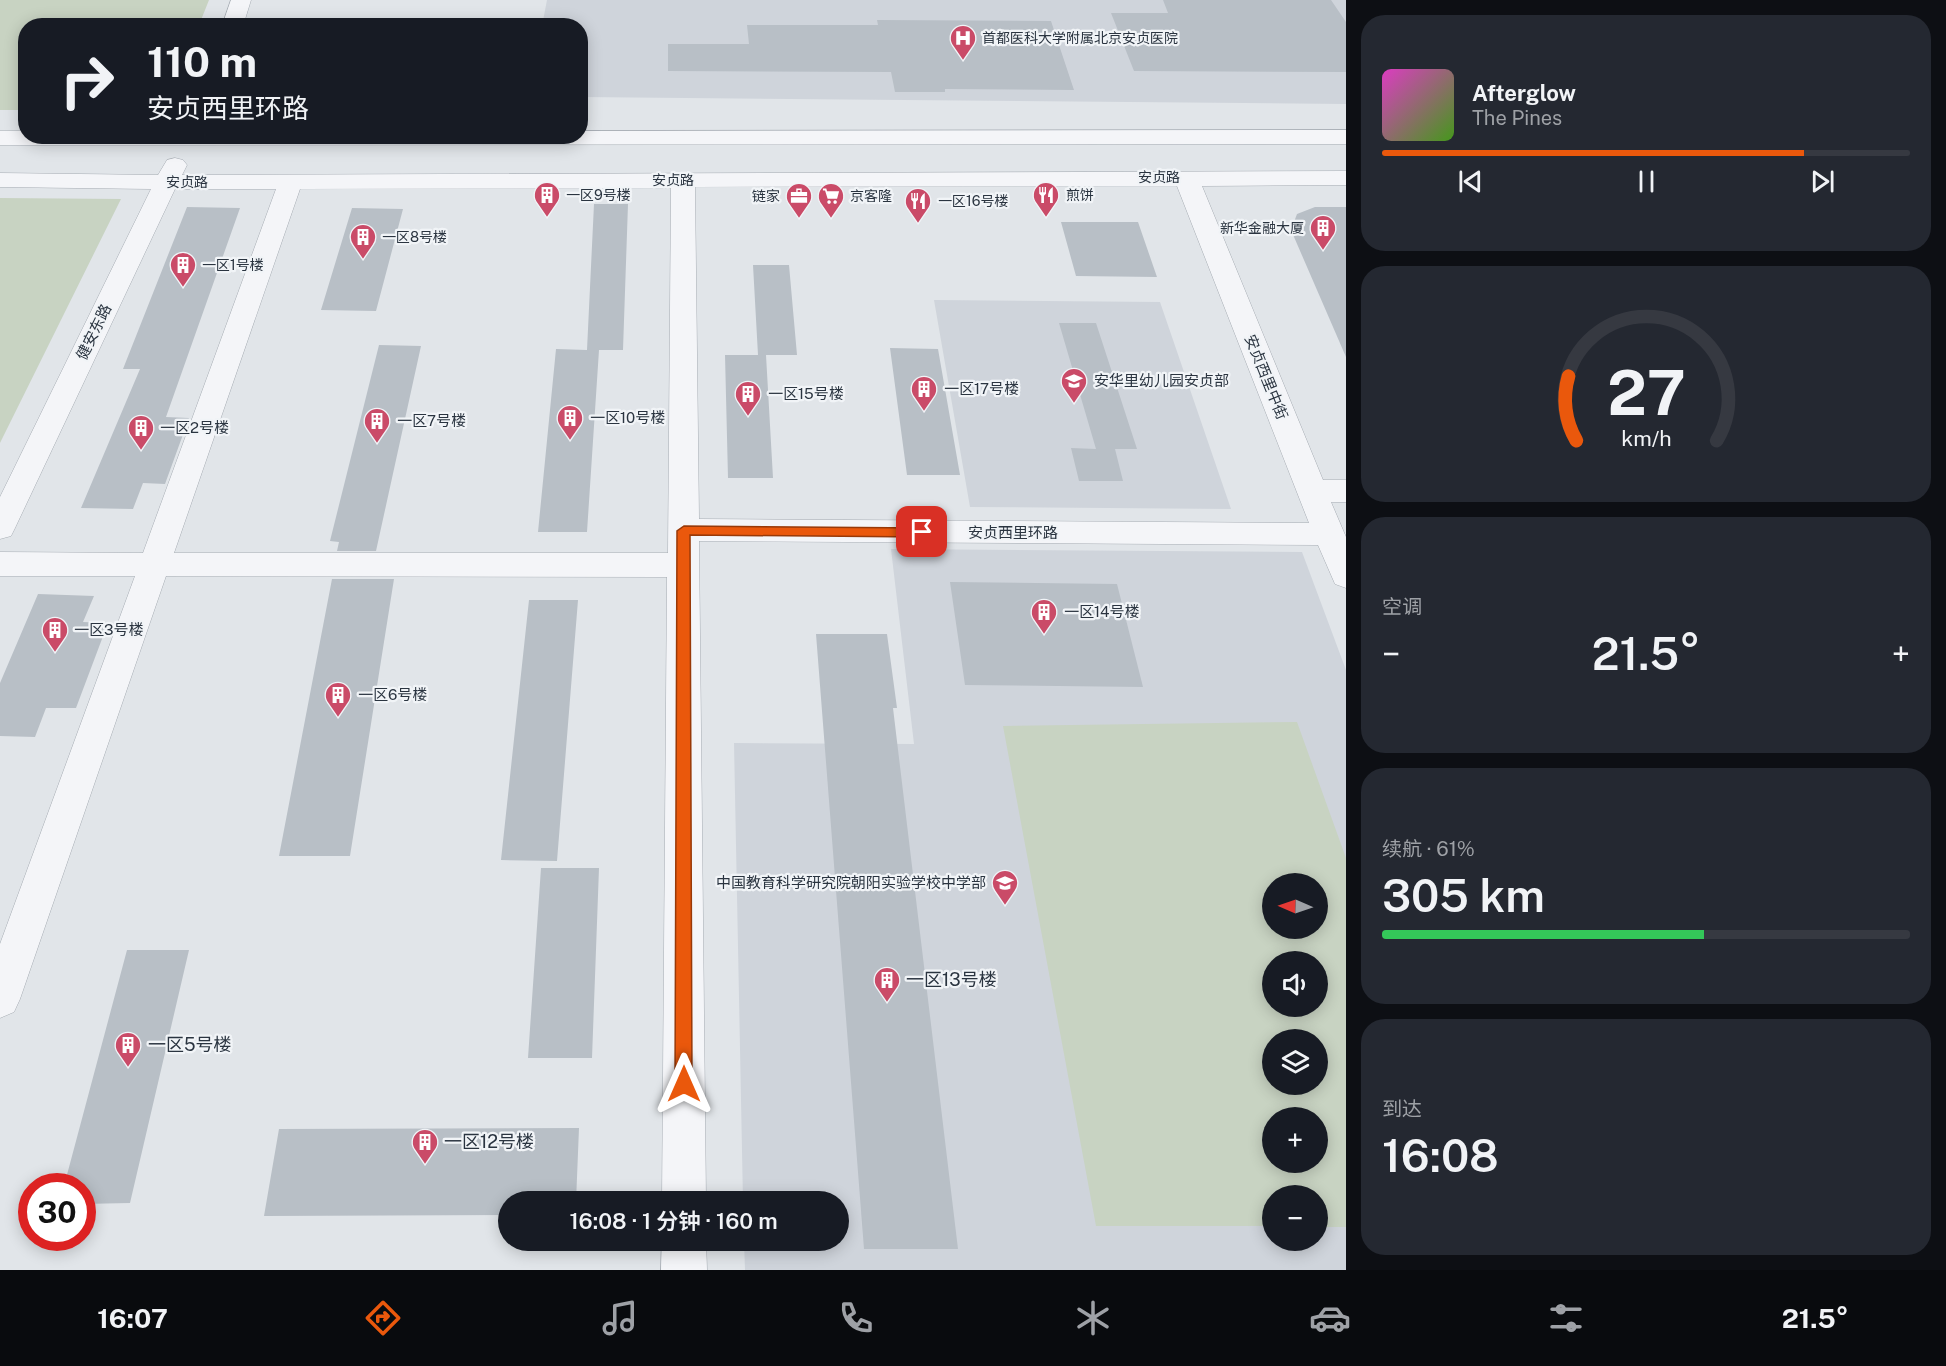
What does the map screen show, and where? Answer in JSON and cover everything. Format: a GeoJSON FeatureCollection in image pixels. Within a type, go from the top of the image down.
{"type":"FeatureCollection","features":[{"type":"Feature","properties":{"kind":"street"},"geometry":{"type":"LineString","coordinates":[[235,18],[241,0]]}},
{"type":"Feature","properties":{"kind":"street"},"geometry":{"type":"LineString","coordinates":[[0,124],[18,124]]}},
{"type":"Feature","properties":{"kind":"street","name":"安贞路"},"geometry":{"type":"LineString","coordinates":[[588,124],[1085,149],[1346,137]]}},
{"type":"Feature","properties":{"kind":"street","name":"安贞路"},"geometry":{"type":"LineString","coordinates":[[0,180],[291,182],[682,180],[1085,149],[1346,124]]}},
{"type":"Feature","properties":{"kind":"street","name":"安贞路"},"geometry":{"type":"LineString","coordinates":[[0,138],[18,139]]}},
{"type":"Feature","properties":{"kind":"street","name":"安贞路"},"geometry":{"type":"LineString","coordinates":[[0,157],[186,144],[1085,149],[1346,156]]}},
{"type":"Feature","properties":{"kind":"street","name":"健安东路"},"geometry":{"type":"LineString","coordinates":[[0,528],[165,182],[186,144]]}},
{"type":"Feature","properties":{"kind":"street","name":"安贞路"},"geometry":{"type":"LineString","coordinates":[[1085,149],[1186,177],[1346,178]]}},
{"type":"Feature","properties":{"kind":"street","name":"安贞西里中街"},"geometry":{"type":"LineString","coordinates":[[1186,177],[1346,576]]}},
{"type":"Feature","properties":{"kind":"street"},"geometry":{"type":"LineString","coordinates":[[682,180],[684,1191]]}},
{"type":"Feature","properties":{"kind":"street"},"geometry":{"type":"LineString","coordinates":[[0,999],[291,182]]}},
{"type":"Feature","properties":{"kind":"street"},"geometry":{"type":"LineString","coordinates":[[1312,491],[1346,491]]}},
{"type":"Feature","properties":{"kind":"street","name":"安贞西里环路"},"geometry":{"type":"LineString","coordinates":[[0,564],[154,564],[684,548],[1329,534]]}},
{"type":"Feature","properties":{"kind":"street"},"geometry":{"type":"LineString","coordinates":[[684,1251],[684,1270]]}},
{"type":"Feature","properties":{"kind":"shaded area","name":"首都医科大学附属北京安贞医院"},"geometry":{"type":"Polygon","coordinates":[[[547,0],[1346,0],[1346,104],[588,97],[588,18],[544,18],[547,0]]]}},
{"type":"Feature","properties":{"kind":"shaded area","name":"安华里幼儿园安贞部"},"geometry":{"type":"Polygon","coordinates":[[[934,300],[1160,302],[1231,509],[970,507],[934,300]]]}},
{"type":"Feature","properties":{"kind":"shaded area","name":"中国教育科学研究院朝阳实验学校中学部"},"geometry":{"type":"Polygon","coordinates":[[[891,549],[1302,552],[1346,670],[1346,1270],[745,1270],[744,1251],[849,1251],[849,1191],[743,1191],[734,743],[914,744],[891,549]]]}},
{"type":"Feature","properties":{"kind":"green space"},"geometry":{"type":"Polygon","coordinates":[[[0,0],[209,0],[202,18],[18,18],[18,110],[0,110],[0,0]]]}},
{"type":"Feature","properties":{"kind":"green space"},"geometry":{"type":"Polygon","coordinates":[[[0,198],[121,199],[0,443],[0,198]]]}},
{"type":"Feature","properties":{"kind":"green space"},"geometry":{"type":"Polygon","coordinates":[[[1297,722],[1346,858],[1346,1227],[1328,1227],[1328,1185],[1262,1185],[1262,1226],[1096,1226],[1003,726],[1297,722]]]}},
{"type":"Feature","properties":{"kind":"building"},"geometry":{"type":"Polygon","coordinates":[[[1163,0],[1331,0],[1346,22],[1346,72],[1134,71],[1111,13],[1168,13],[1163,0]]]}},
{"type":"Feature","properties":{"kind":"building"},"geometry":{"type":"Polygon","coordinates":[[[877,20],[1051,21],[1074,90],[945,89],[945,92],[895,92],[891,72],[668,71],[668,44],[749,44],[747,25],[878,25],[877,20]]]}},
{"type":"Feature","properties":{"kind":"building","name":"一区10号楼"},"geometry":{"type":"Polygon","coordinates":[[[594,204],[628,204],[623,350],[599,350],[587,532],[538,532],[556,349],[587,350],[594,204]]]}},
{"type":"Feature","properties":{"kind":"building"},"geometry":{"type":"Polygon","coordinates":[[[187,207],[240,208],[166,417],[189,418],[165,484],[143,483],[133,509],[81,508],[140,369],[123,369],[187,207]]]}},
{"type":"Feature","properties":{"kind":"building","name":"新华金融大厦"},"geometry":{"type":"Polygon","coordinates":[[[1315,207],[1346,207],[1346,357],[1291,230],[1297,214],[1315,207]]]}},
{"type":"Feature","properties":{"kind":"building","name":"一区8号楼"},"geometry":{"type":"Polygon","coordinates":[[[352,208],[403,209],[376,311],[321,310],[352,208]]]}},
{"type":"Feature","properties":{"kind":"building"},"geometry":{"type":"Polygon","coordinates":[[[1061,222],[1138,222],[1157,277],[1076,276],[1061,222]]]}},
{"type":"Feature","properties":{"kind":"building","name":"一区15号楼"},"geometry":{"type":"Polygon","coordinates":[[[753,265],[789,265],[797,355],[758,355],[753,265]]]}},
{"type":"Feature","properties":{"kind":"building"},"geometry":{"type":"Polygon","coordinates":[[[1059,323],[1096,323],[1137,449],[1115,449],[1123,481],[1079,481],[1071,448],[1096,449],[1059,323]]]}},
{"type":"Feature","properties":{"kind":"building","name":"一区7号楼"},"geometry":{"type":"Polygon","coordinates":[[[379,345],[421,346],[376,551],[337,551],[339,542],[330,541],[379,345]]]}},
{"type":"Feature","properties":{"kind":"building","name":"一区17号楼"},"geometry":{"type":"Polygon","coordinates":[[[890,348],[938,349],[960,475],[907,475],[890,348]]]}},
{"type":"Feature","properties":{"kind":"building","name":"一区15号楼"},"geometry":{"type":"Polygon","coordinates":[[[725,355],[766,355],[773,478],[728,478],[725,355]]]}},
{"type":"Feature","properties":{"kind":"building","name":"一区6号楼"},"geometry":{"type":"Polygon","coordinates":[[[332,579],[394,579],[350,856],[279,856],[332,579]]]}},
{"type":"Feature","properties":{"kind":"building","name":"一区14号楼"},"geometry":{"type":"Polygon","coordinates":[[[950,582],[1117,584],[1143,687],[965,685],[950,582]]]}},
{"type":"Feature","properties":{"kind":"building","name":"一区3号楼"},"geometry":{"type":"Polygon","coordinates":[[[38,594],[94,596],[83,622],[108,623],[76,708],[46,708],[35,737],[0,736],[0,683],[38,594]]]}},
{"type":"Feature","properties":{"kind":"building"},"geometry":{"type":"Polygon","coordinates":[[[529,600],[578,600],[557,861],[501,860],[529,600]]]}},
{"type":"Feature","properties":{"kind":"building","name":"一区13号楼"},"geometry":{"type":"Polygon","coordinates":[[[816,634],[887,634],[897,708],[893,708],[958,1249],[864,1249],[816,634]]]}},
{"type":"Feature","properties":{"kind":"building"},"geometry":{"type":"Polygon","coordinates":[[[541,868],[599,868],[592,1058],[528,1058],[541,868]]]}},
{"type":"Feature","properties":{"kind":"building","name":"一区5号楼"},"geometry":{"type":"Polygon","coordinates":[[[127,950],[189,950],[130,1203],[96,1204],[96,1173],[67,1173],[127,950]]]}},
{"type":"Feature","properties":{"kind":"building","name":"一区12号楼"},"geometry":{"type":"Polygon","coordinates":[[[579,1128],[576,1191],[498,1191],[498,1215],[264,1216],[279,1129],[579,1128]]]}},
{"type":"Feature","properties":{"kind":"place","name":"首都医科大学附属北京安贞医院"},"geometry":{"type":"Point","coordinates":[963,61]}},
{"type":"Feature","properties":{"kind":"place","name":"一区9号楼"},"geometry":{"type":"Point","coordinates":[547,218]}},
{"type":"Feature","properties":{"kind":"place","name":"煎饼"},"geometry":{"type":"Point","coordinates":[1046,218]}},
{"type":"Feature","properties":{"kind":"place","name":"链家"},"geometry":{"type":"Point","coordinates":[799,219]}},
{"type":"Feature","properties":{"kind":"place","name":"京客隆"},"geometry":{"type":"Point","coordinates":[831,219]}},
{"type":"Feature","properties":{"kind":"place","name":"一区16号楼"},"geometry":{"type":"Point","coordinates":[918,224]}},
{"type":"Feature","properties":{"kind":"place","name":"新华金融大厦"},"geometry":{"type":"Point","coordinates":[1323,251]}},
{"type":"Feature","properties":{"kind":"place","name":"一区8号楼"},"geometry":{"type":"Point","coordinates":[363,260]}},
{"type":"Feature","properties":{"kind":"place","name":"一区1号楼"},"geometry":{"type":"Point","coordinates":[183,288]}},
{"type":"Feature","properties":{"kind":"place","name":"安华里幼儿园安贞部"},"geometry":{"type":"Point","coordinates":[1074,404]}},
{"type":"Feature","properties":{"kind":"place","name":"一区17号楼"},"geometry":{"type":"Point","coordinates":[924,412]}},
{"type":"Feature","properties":{"kind":"place","name":"一区15号楼"},"geometry":{"type":"Point","coordinates":[748,417]}},
{"type":"Feature","properties":{"kind":"place","name":"一区10号楼"},"geometry":{"type":"Point","coordinates":[570,441]}},
{"type":"Feature","properties":{"kind":"place","name":"一区7号楼"},"geometry":{"type":"Point","coordinates":[377,444]}},
{"type":"Feature","properties":{"kind":"place","name":"一区2号楼"},"geometry":{"type":"Point","coordinates":[141,451]}},
{"type":"Feature","properties":{"kind":"place","name":"一区14号楼"},"geometry":{"type":"Point","coordinates":[1044,635]}},
{"type":"Feature","properties":{"kind":"place","name":"一区3号楼"},"geometry":{"type":"Point","coordinates":[55,653]}},
{"type":"Feature","properties":{"kind":"place","name":"一区6号楼"},"geometry":{"type":"Point","coordinates":[338,718]}},
{"type":"Feature","properties":{"kind":"place","name":"中国教育科学研究院朝阳实验学校中学部"},"geometry":{"type":"Point","coordinates":[1005,906]}},
{"type":"Feature","properties":{"kind":"place","name":"一区13号楼"},"geometry":{"type":"Point","coordinates":[887,1003]}},
{"type":"Feature","properties":{"kind":"place","name":"一区5号楼"},"geometry":{"type":"Point","coordinates":[128,1068]}},
{"type":"Feature","properties":{"kind":"place","name":"一区12号楼"},"geometry":{"type":"Point","coordinates":[425,1165]}},
{"type":"Feature","properties":{"kind":"route"},"geometry":{"type":"LineString","coordinates":[[684,1084],[684,531],[922,532]]}}]}
